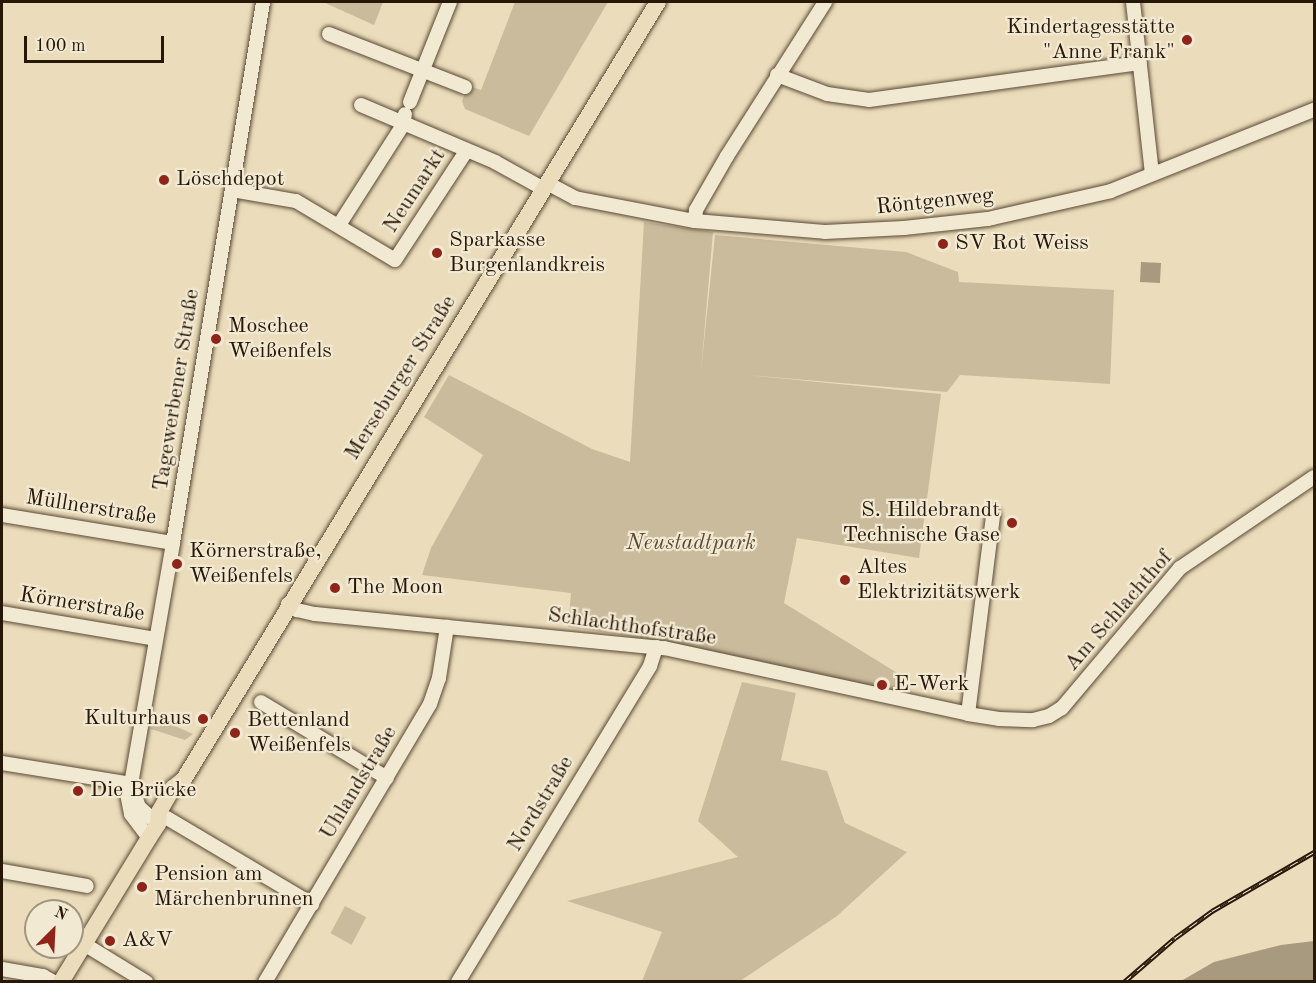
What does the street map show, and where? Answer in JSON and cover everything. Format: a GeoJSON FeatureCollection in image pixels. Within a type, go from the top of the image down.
{"type":"FeatureCollection","features":[{"type":"Feature","properties":{"kind":"main road","name":"Merseburger Straße"},"geometry":{"type":"LineString","coordinates":[[61,981],[91,949],[158,827],[159,812],[173,788],[184,779],[288,604],[658,2]]}},
{"type":"Feature","properties":{"kind":"street","name":"Tagewerbener Straße"},"geometry":{"type":"LineString","coordinates":[[131,784],[263,2]]}},
{"type":"Feature","properties":{"kind":"street","name":"Neumarkt"},"geometry":{"type":"LineString","coordinates":[[339,225],[406,114],[450,2]]}},
{"type":"Feature","properties":{"kind":"street"},"geometry":{"type":"LineString","coordinates":[[695,221],[696,210],[701,201],[777,75],[825,2]]}},
{"type":"Feature","properties":{"kind":"street"},"geometry":{"type":"LineString","coordinates":[[1133,2],[1152,174]]}},
{"type":"Feature","properties":{"kind":"street"},"geometry":{"type":"LineString","coordinates":[[330,34],[465,87]]}},
{"type":"Feature","properties":{"kind":"street"},"geometry":{"type":"LineString","coordinates":[[777,75],[827,94],[869,100],[1139,63]]}},
{"type":"Feature","properties":{"kind":"street","name":"Röntgenweg"},"geometry":{"type":"LineString","coordinates":[[361,105],[406,114],[467,150],[575,198],[695,221],[804,231],[904,228],[988,219],[1054,205],[1111,191],[1314,110]]}},
{"type":"Feature","properties":{"kind":"street","name":"Neumarkt"},"geometry":{"type":"LineString","coordinates":[[232,190],[296,201],[395,260],[467,150]]}},
{"type":"Feature","properties":{"kind":"street","name":"Am Schlachthof"},"geometry":{"type":"LineString","coordinates":[[1012,720],[1041,719],[1056,712],[1180,568],[1314,477]]}},
{"type":"Feature","properties":{"kind":"street"},"geometry":{"type":"LineString","coordinates":[[968,714],[993,514]]}},
{"type":"Feature","properties":{"kind":"street","name":"Müllnerstraße"},"geometry":{"type":"LineString","coordinates":[[2,515],[173,543]]}},
{"type":"Feature","properties":{"kind":"street","name":"Schlachthofstraße"},"geometry":{"type":"LineString","coordinates":[[288,604],[297,610],[315,614],[656,647],[968,714],[1012,720]]}},
{"type":"Feature","properties":{"kind":"street","name":"Körnerstraße"},"geometry":{"type":"LineString","coordinates":[[2,613],[156,639]]}},
{"type":"Feature","properties":{"kind":"street","name":"Uhlandstraße"},"geometry":{"type":"LineString","coordinates":[[265,981],[430,704],[439,678],[447,627]]}},
{"type":"Feature","properties":{"kind":"street","name":"Nordstraße"},"geometry":{"type":"LineString","coordinates":[[458,981],[650,666],[656,647]]}},
{"type":"Feature","properties":{"kind":"street"},"geometry":{"type":"LineString","coordinates":[[261,702],[387,778]]}},
{"type":"Feature","properties":{"kind":"street"},"geometry":{"type":"LineString","coordinates":[[2,763],[131,784],[139,807],[158,827],[312,904]]}},
{"type":"Feature","properties":{"kind":"street"},"geometry":{"type":"LineString","coordinates":[[2,871],[87,886]]}},
{"type":"Feature","properties":{"kind":"street"},"geometry":{"type":"LineString","coordinates":[[91,949],[146,981]]}},
{"type":"Feature","properties":{"kind":"street"},"geometry":{"type":"LineString","coordinates":[[2,969],[43,976],[54,981]]}},
{"type":"Feature","properties":{"kind":"green space"},"geometry":{"type":"Polygon","coordinates":[[[323,2],[383,2],[374,25],[323,2]]]}},
{"type":"Feature","properties":{"kind":"green space"},"geometry":{"type":"Polygon","coordinates":[[[515,2],[608,2],[529,136],[465,109],[462,101],[468,86],[481,90],[515,2]]]}},
{"type":"Feature","properties":{"kind":"green space","name":"Neustadtpark"},"geometry":{"type":"Polygon","coordinates":[[[644,222],[713,232],[701,371],[715,235],[906,252],[958,272],[959,282],[1114,290],[1110,384],[960,375],[947,392],[747,375],[941,394],[919,558],[797,538],[784,603],[907,679],[905,694],[660,641],[568,627],[571,593],[422,575],[431,548],[483,455],[424,417],[449,375],[592,449],[630,462],[644,222]]]}},
{"type":"Feature","properties":{"kind":"green space"},"geometry":{"type":"Polygon","coordinates":[[[742,682],[796,693],[781,760],[827,771],[845,823],[907,852],[837,916],[740,981],[642,981],[662,932],[567,901],[738,857],[698,821],[742,682]]]}},
{"type":"Feature","properties":{"kind":"green space"},"geometry":{"type":"Polygon","coordinates":[[[152,721],[175,726],[193,734],[185,740],[151,729],[152,721]]]}},
{"type":"Feature","properties":{"kind":"green space"},"geometry":{"type":"Polygon","coordinates":[[[345,906],[366,917],[352,945],[330,933],[345,906]]]}},
{"type":"Feature","properties":{"kind":"shaded area"},"geometry":{"type":"Polygon","coordinates":[[[1141,262],[1161,263],[1160,283],[1140,282],[1141,262]]]}},
{"type":"Feature","properties":{"kind":"shaded area"},"geometry":{"type":"Polygon","coordinates":[[[1314,941],[1314,981],[1181,981],[1214,962],[1281,945],[1314,941]]]}},
{"type":"Feature","properties":{"kind":"railway"},"geometry":{"type":"LineString","coordinates":[[1124,982],[1175,938],[1212,911],[1314,852]]}},
{"type":"Feature","properties":{"kind":"place","name":"Kindertagesstätte \"Anne Frank\""},"geometry":{"type":"Point","coordinates":[1187,40]}},
{"type":"Feature","properties":{"kind":"place","name":"Löschdepot"},"geometry":{"type":"Point","coordinates":[164,180]}},
{"type":"Feature","properties":{"kind":"place","name":"SV Rot Weiss"},"geometry":{"type":"Point","coordinates":[943,244]}},
{"type":"Feature","properties":{"kind":"place","name":"Sparkasse Burgenlandkreis"},"geometry":{"type":"Point","coordinates":[437,253]}},
{"type":"Feature","properties":{"kind":"place","name":"Moschee Weißenfels"},"geometry":{"type":"Point","coordinates":[216,339]}},
{"type":"Feature","properties":{"kind":"place","name":"S. Hildebrandt Technische Gase"},"geometry":{"type":"Point","coordinates":[1012,523]}},
{"type":"Feature","properties":{"kind":"place","name":"Körnerstraße, Weißenfels"},"geometry":{"type":"Point","coordinates":[177,564]}},
{"type":"Feature","properties":{"kind":"place","name":"Altes Elektrizitätswerk"},"geometry":{"type":"Point","coordinates":[845,580]}},
{"type":"Feature","properties":{"kind":"place","name":"The Moon"},"geometry":{"type":"Point","coordinates":[335,588]}},
{"type":"Feature","properties":{"kind":"place","name":"E-Werk"},"geometry":{"type":"Point","coordinates":[882,685]}},
{"type":"Feature","properties":{"kind":"place","name":"Kulturhaus"},"geometry":{"type":"Point","coordinates":[203,719]}},
{"type":"Feature","properties":{"kind":"place","name":"Bettenland Weißenfels"},"geometry":{"type":"Point","coordinates":[235,733]}},
{"type":"Feature","properties":{"kind":"place","name":"Die Brücke"},"geometry":{"type":"Point","coordinates":[78,791]}},
{"type":"Feature","properties":{"kind":"place","name":"Pension am Märchenbrunnen"},"geometry":{"type":"Point","coordinates":[142,887]}},
{"type":"Feature","properties":{"kind":"place","name":"A&V"},"geometry":{"type":"Point","coordinates":[110,941]}}]}
